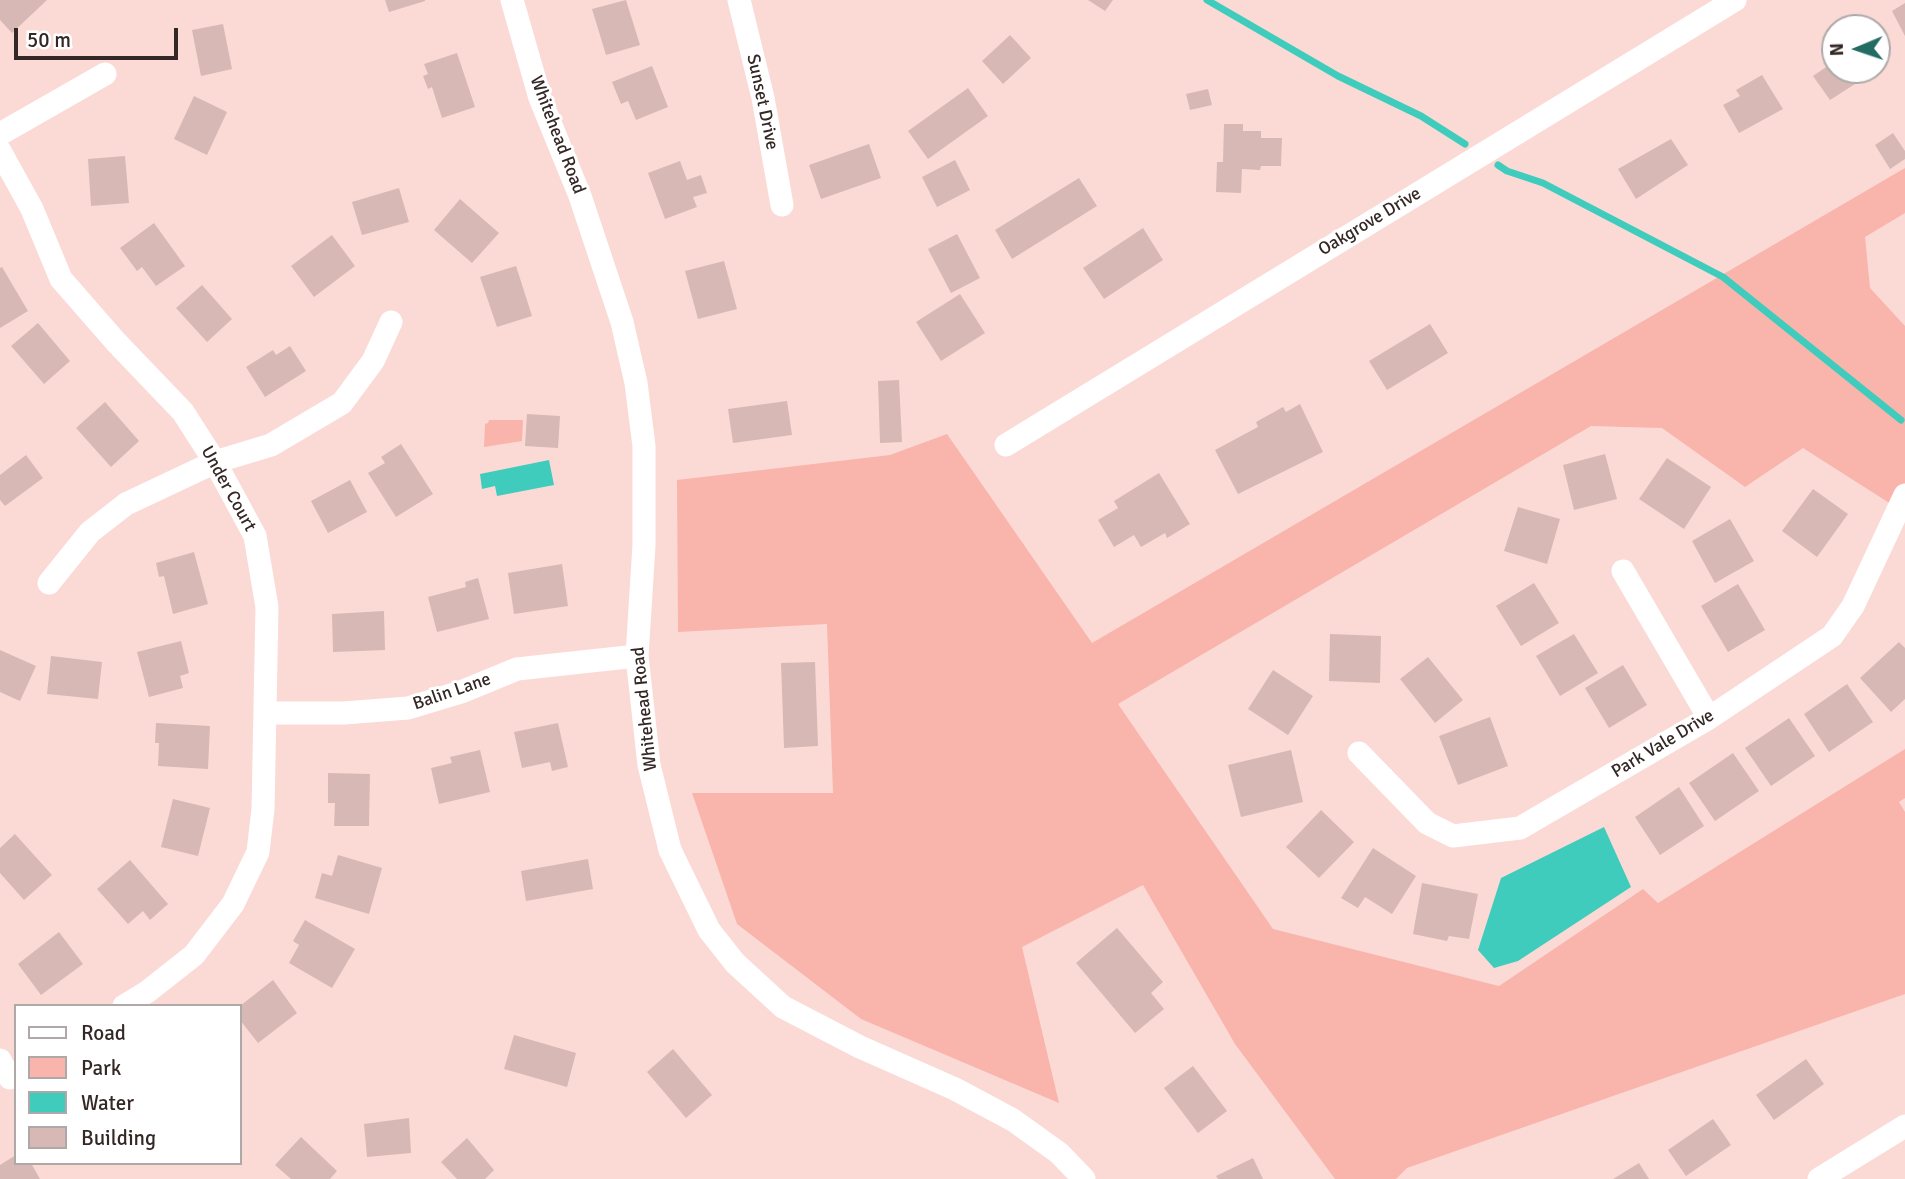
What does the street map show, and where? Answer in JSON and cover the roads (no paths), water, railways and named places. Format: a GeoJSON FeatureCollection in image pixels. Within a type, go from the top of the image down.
{"type":"FeatureCollection","features":[{"type":"Feature","properties":{"kind":"street","name":"Whitehead Road"},"geometry":{"type":"LineString","coordinates":[[512,0],[540,98],[580,196],[622,323],[636,383],[645,446],[644,545],[636,656],[649,765],[670,850],[709,930],[735,963],[783,1007],[860,1047],[956,1089],[1013,1120],[1059,1153],[1084,1179]]}},
{"type":"Feature","properties":{"kind":"street","name":"Sunset Drive"},"geometry":{"type":"LineString","coordinates":[[739,0],[763,98],[782,205]]}},
{"type":"Feature","properties":{"kind":"street","name":"Oakgrove Drive"},"geometry":{"type":"LineString","coordinates":[[1006,445],[1735,0]]}},
{"type":"Feature","properties":{"kind":"street"},"geometry":{"type":"LineString","coordinates":[[0,134],[105,74]]}},
{"type":"Feature","properties":{"kind":"street","name":"Under Court"},"geometry":{"type":"LineString","coordinates":[[0,151],[34,213],[61,279],[183,412],[215,461],[255,536],[267,607],[263,809],[258,852],[233,904],[194,955],[127,1004]]}},
{"type":"Feature","properties":{"kind":"street"},"geometry":{"type":"LineString","coordinates":[[49,583],[90,532],[126,504],[215,461],[271,445],[342,402],[373,362],[391,322]]}},
{"type":"Feature","properties":{"kind":"street","name":"Park Vale Drive"},"geometry":{"type":"LineString","coordinates":[[1359,753],[1427,823],[1453,836],[1520,828],[1709,718],[1832,636],[1853,606],[1905,495]]}},
{"type":"Feature","properties":{"kind":"street"},"geometry":{"type":"LineString","coordinates":[[1623,570],[1709,718]]}},
{"type":"Feature","properties":{"kind":"street","name":"Balin Lane"},"geometry":{"type":"LineString","coordinates":[[265,713],[344,713],[408,708],[461,692],[517,669],[636,656]]}},
{"type":"Feature","properties":{"kind":"street"},"geometry":{"type":"LineString","coordinates":[[1819,1179],[1905,1126]]}},
{"type":"Feature","properties":{"kind":"water"},"geometry":{"type":"Polygon","coordinates":[[[549,460],[554,485],[497,496],[495,486],[482,489],[480,474],[549,460]]]}},
{"type":"Feature","properties":{"kind":"water"},"geometry":{"type":"Polygon","coordinates":[[[1604,827],[1631,887],[1518,961],[1494,968],[1478,950],[1501,878],[1604,827]]]}},
{"type":"Feature","properties":{"kind":"waterway"},"geometry":{"type":"LineString","coordinates":[[1207,0],[1338,76],[1421,116],[1465,144]]}},
{"type":"Feature","properties":{"kind":"waterway"},"geometry":{"type":"LineString","coordinates":[[1498,165],[1507,171],[1543,183],[1723,277],[1901,420]]}}]}
